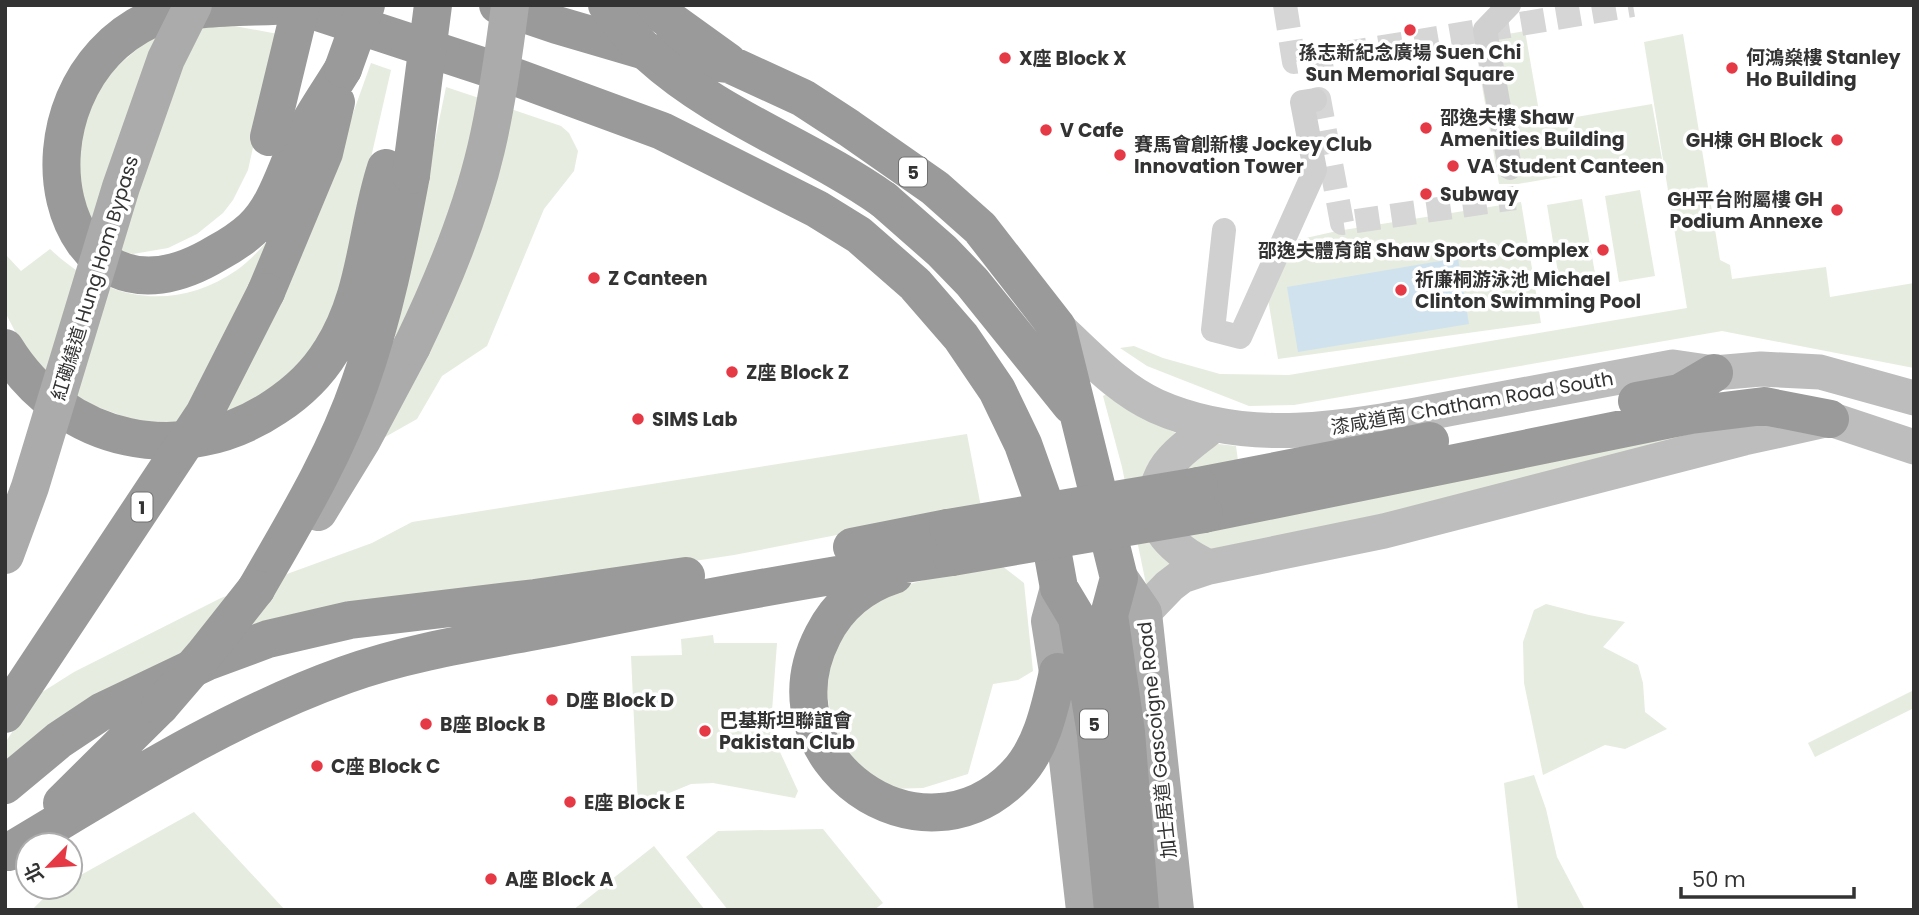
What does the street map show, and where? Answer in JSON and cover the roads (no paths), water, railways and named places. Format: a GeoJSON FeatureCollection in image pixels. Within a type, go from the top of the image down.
{"type":"FeatureCollection","features":[{"type":"Feature","properties":{"kind":"highway","name":"5"},"geometry":{"type":"LineString","coordinates":[[297,5],[518,78],[662,131],[817,209],[859,235],[915,284],[961,337],[997,390],[1023,444],[1043,500],[1059,588],[1077,618],[1096,734],[1140,910]]}},
{"type":"Feature","properties":{"kind":"highway"},"geometry":{"type":"LineString","coordinates":[[297,5],[297,145],[261,174],[253,194],[220,251],[199,265],[151,277],[128,275],[109,269],[74,248],[48,218],[36,190],[31,159],[37,120],[50,93],[68,69],[98,44],[151,19],[190,11],[297,5]]}},
{"type":"Feature","properties":{"kind":"highway","name":"1"},"geometry":{"type":"LineString","coordinates":[[5,714],[204,414],[266,292],[297,145],[343,69],[366,5]]}},
{"type":"Feature","properties":{"kind":"highway"},"geometry":{"type":"LineString","coordinates":[[5,348],[27,377],[52,400],[72,414],[126,437],[153,441],[202,439],[234,430],[292,396],[311,378],[331,352],[346,325],[365,262],[378,195],[432,5]]}},
{"type":"Feature","properties":{"kind":"highway"},"geometry":{"type":"LineString","coordinates":[[7,854],[85,782],[160,706],[203,656],[256,589],[325,464],[359,385],[372,345],[404,211],[432,5]]}},
{"type":"Feature","properties":{"kind":"highway","name":"漆咸道南 Chatham Road South"},"geometry":{"type":"LineString","coordinates":[[498,5],[666,57],[729,64],[803,98],[935,188],[980,229],[1057,327],[1119,578]]}},
{"type":"Feature","properties":{"kind":"highway"},"geometry":{"type":"LineString","coordinates":[[607,5],[646,52],[680,80],[739,117],[836,168],[884,200],[934,243],[972,282],[1078,413]]}},
{"type":"Feature","properties":{"kind":"highway"},"geometry":{"type":"LineString","coordinates":[[649,5],[729,64]]}},
{"type":"Feature","properties":{"kind":"highway"},"geometry":{"type":"LineString","coordinates":[[1201,500],[1680,393],[1714,373]]}},
{"type":"Feature","properties":{"kind":"highway"},"geometry":{"type":"LineString","coordinates":[[5,785],[58,740],[101,712],[206,662],[268,639],[350,620],[950,542],[1691,415],[1765,407],[1830,419]]}},
{"type":"Feature","properties":{"kind":"highway"},"geometry":{"type":"LineString","coordinates":[[7,854],[198,741],[243,718],[347,674],[440,649],[839,573],[950,542]]}},
{"type":"Feature","properties":{"kind":"highway"},"geometry":{"type":"LineString","coordinates":[[950,542],[874,581],[849,600],[825,629],[812,660],[807,692],[811,721],[822,747],[838,770],[860,790],[887,805],[925,813],[961,808],[992,794],[1017,774],[1040,737],[1058,672]]}},
{"type":"Feature","properties":{"kind":"highway","name":"5"},"geometry":{"type":"LineString","coordinates":[[1113,910],[1126,732],[1109,615],[1119,578]]}},
{"type":"Feature","properties":{"kind":"main road","name":"紅磡繞道 Hung Hom Bypass"},"geometry":{"type":"LineString","coordinates":[[5,555],[30,487],[121,187],[166,59],[193,5]]}},
{"type":"Feature","properties":{"kind":"main road"},"geometry":{"type":"LineString","coordinates":[[256,589],[314,518],[368,430],[435,299],[485,152],[503,60],[510,5]]}},
{"type":"Feature","properties":{"kind":"main road","name":"漆咸道南 Chatham Road South"},"geometry":{"type":"LineString","coordinates":[[1057,327],[1135,395],[1158,407],[1212,426],[1281,431],[1338,428],[1673,367],[1714,373],[1761,369],[1820,372],[1914,398]]}},
{"type":"Feature","properties":{"kind":"main road"},"geometry":{"type":"LineString","coordinates":[[1143,613],[1182,576],[1209,567],[1384,531],[1744,438],[1830,419],[1914,447]]}},
{"type":"Feature","properties":{"kind":"main road"},"geometry":{"type":"LineString","coordinates":[[1209,567],[1169,543],[1157,522],[1155,496],[1162,473],[1174,458],[1212,426]]}},
{"type":"Feature","properties":{"kind":"main road","name":"加士居道 Gascoigne Road"},"geometry":{"type":"LineString","coordinates":[[1119,578],[1143,613],[1175,910]]}},
{"type":"Feature","properties":{"kind":"main road"},"geometry":{"type":"LineString","coordinates":[[1059,588],[1050,621],[1085,910]]}},
{"type":"Feature","properties":{"kind":"street"},"geometry":{"type":"LineString","coordinates":[[1509,5],[1485,30],[1510,168]]}},
{"type":"Feature","properties":{"kind":"street"},"geometry":{"type":"LineString","coordinates":[[1224,230],[1213,330],[1240,337],[1315,170],[1304,144],[1302,102],[1315,100]]}},
{"type":"Feature","properties":{"kind":"water","name":"祈廉桐游泳池 Michael Clinton Swimming Pool"},"geometry":{"type":"Polygon","coordinates":[[[1458,258],[1469,324],[1298,352],[1287,287],[1458,258]]]}},
{"type":"Feature","properties":{"kind":"tunnel"},"geometry":{"type":"LineString","coordinates":[[1285,5],[1294,62],[1633,5]]}},
{"type":"Feature","properties":{"kind":"tunnel"},"geometry":{"type":"LineString","coordinates":[[1315,100],[1319,99],[1342,223],[1515,198]]}},
{"type":"Feature","properties":{"kind":"place","name":"孫志新紀念廣場 Suen Chi Sun Memorial Square"},"geometry":{"type":"Point","coordinates":[1410,30]}},
{"type":"Feature","properties":{"kind":"place","name":"X座 Block X"},"geometry":{"type":"Point","coordinates":[1005,58]}},
{"type":"Feature","properties":{"kind":"place","name":"何鴻燊樓 Stanley Ho Building"},"geometry":{"type":"Point","coordinates":[1732,68]}},
{"type":"Feature","properties":{"kind":"place","name":"邵逸夫樓 Shaw Amenities Building"},"geometry":{"type":"Point","coordinates":[1426,128]}},
{"type":"Feature","properties":{"kind":"place","name":"V Cafe"},"geometry":{"type":"Point","coordinates":[1046,130]}},
{"type":"Feature","properties":{"kind":"place","name":"GH棟 GH Block"},"geometry":{"type":"Point","coordinates":[1837,140]}},
{"type":"Feature","properties":{"kind":"place","name":"賽馬會創新樓 Jockey Club Innovation Tower"},"geometry":{"type":"Point","coordinates":[1120,155]}},
{"type":"Feature","properties":{"kind":"place","name":"VA Student Canteen"},"geometry":{"type":"Point","coordinates":[1453,166]}},
{"type":"Feature","properties":{"kind":"place","name":"Subway"},"geometry":{"type":"Point","coordinates":[1426,194]}},
{"type":"Feature","properties":{"kind":"place","name":"GH平台附屬樓 GH Podium Annexe"},"geometry":{"type":"Point","coordinates":[1837,210]}},
{"type":"Feature","properties":{"kind":"place","name":"邵逸夫體育館 Shaw Sports Complex"},"geometry":{"type":"Point","coordinates":[1603,250]}},
{"type":"Feature","properties":{"kind":"place","name":"Z Canteen"},"geometry":{"type":"Point","coordinates":[594,278]}},
{"type":"Feature","properties":{"kind":"place","name":"祈廉桐游泳池 Michael Clinton Swimming Pool"},"geometry":{"type":"Point","coordinates":[1401,290]}},
{"type":"Feature","properties":{"kind":"place","name":"Z座 Block Z"},"geometry":{"type":"Point","coordinates":[732,372]}},
{"type":"Feature","properties":{"kind":"place","name":"SIMS Lab"},"geometry":{"type":"Point","coordinates":[638,419]}},
{"type":"Feature","properties":{"kind":"place","name":"D座 Block D"},"geometry":{"type":"Point","coordinates":[552,700]}},
{"type":"Feature","properties":{"kind":"place","name":"B座 Block B"},"geometry":{"type":"Point","coordinates":[426,724]}},
{"type":"Feature","properties":{"kind":"place","name":"巴基斯坦聯誼會 Pakistan Club"},"geometry":{"type":"Point","coordinates":[705,731]}},
{"type":"Feature","properties":{"kind":"place","name":"C座 Block C"},"geometry":{"type":"Point","coordinates":[317,766]}},
{"type":"Feature","properties":{"kind":"place","name":"E座 Block E"},"geometry":{"type":"Point","coordinates":[570,802]}},
{"type":"Feature","properties":{"kind":"place","name":"A座 Block A"},"geometry":{"type":"Point","coordinates":[491,879]}}]}
